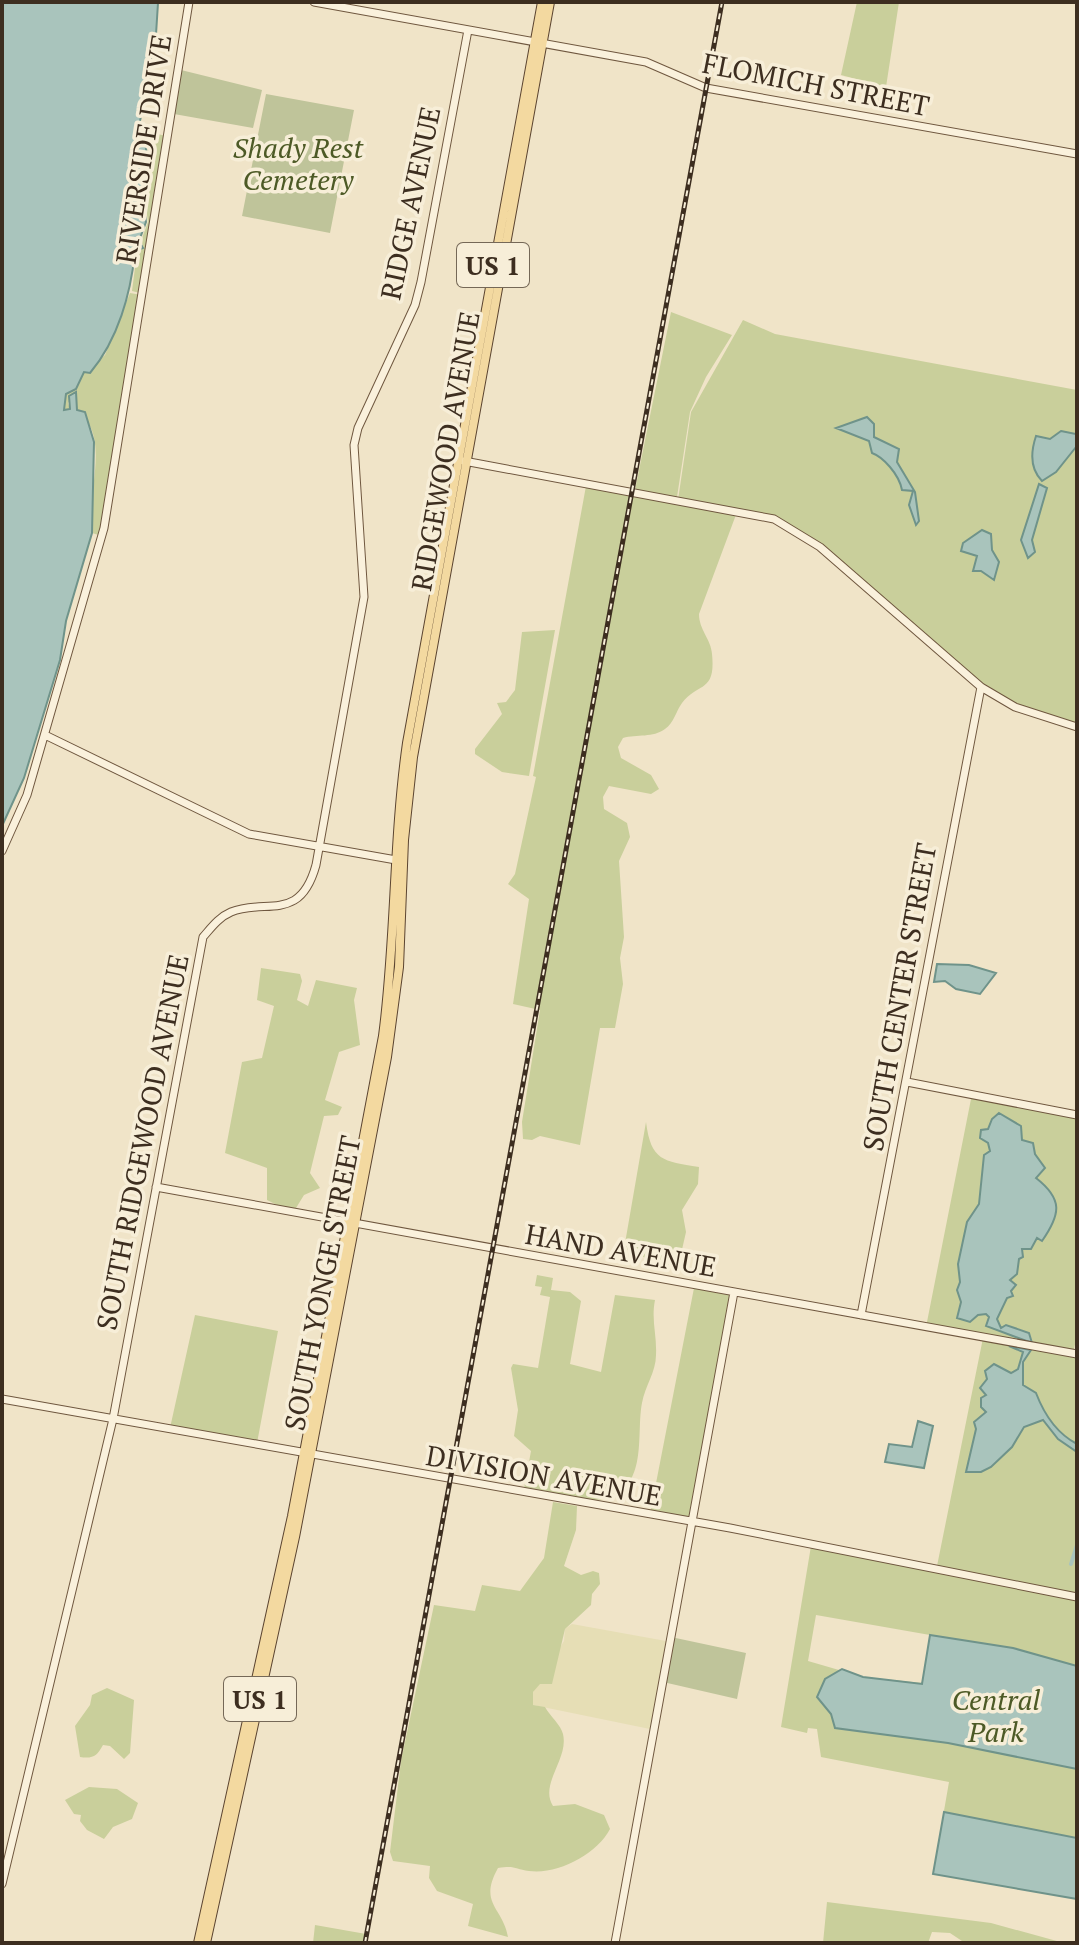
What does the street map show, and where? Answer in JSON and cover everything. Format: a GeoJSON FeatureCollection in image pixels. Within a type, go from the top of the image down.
{"type":"FeatureCollection","features":[{"type":"Feature","properties":{"kind":"main road","name":"RIDGEWOOD AVENUE"},"geometry":{"type":"LineString","coordinates":[[432,623],[440,602],[462,461],[538,42],[542,2]]}},
{"type":"Feature","properties":{"kind":"main road","name":"RIDGEWOOD AVENUE"},"geometry":{"type":"LineString","coordinates":[[538,42],[550,2]]}},
{"type":"Feature","properties":{"kind":"main road","name":"RIDGEWOOD AVENUE"},"geometry":{"type":"LineString","coordinates":[[432,623],[434,591],[462,461]]}},
{"type":"Feature","properties":{"kind":"main road"},"geometry":{"type":"LineString","coordinates":[[434,591],[440,602]]}},
{"type":"Feature","properties":{"kind":"main road","name":"US 1"},"geometry":{"type":"LineString","coordinates":[[399,861],[396,849],[403,767],[432,623]]}},
{"type":"Feature","properties":{"kind":"main road","name":"SOUTH YONGE STREET"},"geometry":{"type":"LineString","coordinates":[[215,1884],[218,1850],[333,1342],[390,979],[399,861],[432,623]]}},
{"type":"Feature","properties":{"kind":"main road","name":"SOUTH YONGE STREET"},"geometry":{"type":"LineString","coordinates":[[206,1943],[215,1884],[255,1723],[284,1588],[328,1330],[373,1134],[395,1011],[403,872],[399,861]]}},
{"type":"Feature","properties":{"kind":"main road"},"geometry":{"type":"LineString","coordinates":[[370,1104],[374,1108],[373,1134]]}},
{"type":"Feature","properties":{"kind":"main road"},"geometry":{"type":"LineString","coordinates":[[328,1330],[333,1342]]}},
{"type":"Feature","properties":{"kind":"main road"},"geometry":{"type":"LineString","coordinates":[[279,1576],[284,1588]]}},
{"type":"Feature","properties":{"kind":"main road"},"geometry":{"type":"LineString","coordinates":[[250,1707],[255,1723]]}},
{"type":"Feature","properties":{"kind":"main road","name":"US 1"},"geometry":{"type":"LineString","coordinates":[[198,1943],[215,1884]]}},
{"type":"Feature","properties":{"kind":"street","name":"RIVERSIDE DRIVE"},"geometry":{"type":"LineString","coordinates":[[2,851],[27,795],[100,548],[189,2]]}},
{"type":"Feature","properties":{"kind":"street","name":"FLOMICH STREET"},"geometry":{"type":"LineString","coordinates":[[314,2],[653,64],[704,87],[1077,154]]}},
{"type":"Feature","properties":{"kind":"street"},"geometry":{"type":"LineString","coordinates":[[374,13],[376,2]]}},
{"type":"Feature","properties":{"kind":"street","name":"RIDGE AVENUE"},"geometry":{"type":"LineString","coordinates":[[355,471],[357,432],[415,305],[421,282],[468,30]]}},
{"type":"Feature","properties":{"kind":"street"},"geometry":{"type":"LineString","coordinates":[[462,461],[774,519],[820,547],[981,687],[1015,707],[1077,727]]}},
{"type":"Feature","properties":{"kind":"street","name":"SOUTH RIDGEWOOD AVENUE"},"geometry":{"type":"LineString","coordinates":[[2,1884],[113,1419],[203,937],[227,914],[278,907],[297,897],[314,873],[364,597],[355,471]]}},
{"type":"Feature","properties":{"kind":"street","name":"SOUTH CENTER STREET"},"geometry":{"type":"LineString","coordinates":[[861,1315],[981,687]]}},
{"type":"Feature","properties":{"kind":"street"},"geometry":{"type":"LineString","coordinates":[[45,735],[249,834],[399,861]]}},
{"type":"Feature","properties":{"kind":"street"},"geometry":{"type":"LineString","coordinates":[[907,1082],[1077,1115]]}},
{"type":"Feature","properties":{"kind":"street","name":"HAND AVENUE"},"geometry":{"type":"LineString","coordinates":[[156,1187],[1077,1354]]}},
{"type":"Feature","properties":{"kind":"street"},"geometry":{"type":"LineString","coordinates":[[615,1943],[689,1523],[734,1292]]}},
{"type":"Feature","properties":{"kind":"street","name":"DIVISION AVENUE"},"geometry":{"type":"LineString","coordinates":[[2,1399],[689,1523],[1077,1597]]}},
{"type":"Feature","properties":{"kind":"shaded area"},"geometry":{"type":"Polygon","coordinates":[[[572,1624],[666,1641],[650,1729],[533,1705],[533,1692],[564,1641],[565,1629],[572,1624]]]}},
{"type":"Feature","properties":{"kind":"green space"},"geometry":{"type":"Polygon","coordinates":[[[857,2],[899,2],[886,87],[841,75],[857,2]]]}},
{"type":"Feature","properties":{"kind":"green space"},"geometry":{"type":"Polygon","coordinates":[[[181,70],[262,90],[253,128],[174,114],[181,70]]]}},
{"type":"Feature","properties":{"kind":"green space","name":"Shady Rest Cemetery"},"geometry":{"type":"Polygon","coordinates":[[[266,94],[354,110],[330,233],[242,216],[266,94]]]}},
{"type":"Feature","properties":{"kind":"green space"},"geometry":{"type":"Polygon","coordinates":[[[145,131],[166,136],[140,293],[132,291],[137,252],[144,248],[141,241],[148,222],[143,188],[151,166],[145,131]]]}},
{"type":"Feature","properties":{"kind":"green space"},"geometry":{"type":"Polygon","coordinates":[[[130,293],[142,295],[102,536],[92,533],[95,442],[86,420],[77,411],[76,392],[68,403],[70,409],[64,410],[66,394],[76,389],[84,372],[105,355],[130,293]]]}},
{"type":"Feature","properties":{"kind":"green space"},"geometry":{"type":"Polygon","coordinates":[[[671,312],[732,335],[706,377],[690,412],[677,497],[635,490],[671,312]]]}},
{"type":"Feature","properties":{"kind":"green space"},"geometry":{"type":"Polygon","coordinates":[[[743,320],[775,334],[1077,390],[1077,727],[1048,719],[981,687],[828,554],[774,519],[678,500],[691,412],[743,320]]]}},
{"type":"Feature","properties":{"kind":"green space"},"geometry":{"type":"Polygon","coordinates":[[[586,486],[737,512],[699,614],[712,654],[713,666],[708,681],[688,696],[665,729],[655,734],[623,738],[618,747],[621,758],[651,775],[659,789],[651,794],[609,786],[603,797],[604,809],[627,823],[630,837],[619,861],[624,937],[620,958],[623,984],[615,1028],[600,1028],[580,1145],[540,1136],[532,1140],[523,1139],[522,1122],[540,1010],[513,1004],[529,899],[508,884],[515,874],[536,777],[533,776],[586,486]]]}},
{"type":"Feature","properties":{"kind":"green space"},"geometry":{"type":"Polygon","coordinates":[[[555,630],[529,776],[502,772],[475,754],[475,749],[502,714],[497,703],[506,702],[515,690],[522,632],[555,630]]]}},
{"type":"Feature","properties":{"kind":"green space"},"geometry":{"type":"Polygon","coordinates":[[[261,968],[300,974],[302,981],[297,1000],[308,1006],[316,980],[357,988],[354,1000],[360,1045],[339,1052],[325,1100],[342,1107],[338,1115],[324,1116],[310,1173],[320,1188],[304,1195],[296,1208],[281,1207],[267,1200],[267,1168],[225,1153],[242,1062],[262,1058],[274,1006],[257,1000],[261,968]]]}},
{"type":"Feature","properties":{"kind":"green space","name":"Central Park"},"geometry":{"type":"Polygon","coordinates":[[[972,1094],[1077,1115],[1077,1336],[1073,1353],[1077,1354],[1077,1899],[933,1874],[949,1782],[821,1757],[817,1729],[808,1728],[807,1733],[781,1727],[811,1546],[936,1571],[983,1338],[926,1327],[972,1094]],[[816,1615],[808,1661],[863,1677],[923,1683],[930,1635],[816,1615]]]}},
{"type":"Feature","properties":{"kind":"green space"},"geometry":{"type":"Polygon","coordinates":[[[646,1122],[655,1152],[676,1163],[699,1167],[698,1184],[682,1210],[686,1232],[678,1267],[657,1263],[624,1249],[646,1122]]]}},
{"type":"Feature","properties":{"kind":"green space"},"geometry":{"type":"Polygon","coordinates":[[[537,1275],[553,1278],[551,1290],[570,1292],[581,1301],[570,1364],[601,1372],[615,1295],[655,1300],[656,1361],[642,1403],[638,1456],[630,1481],[610,1497],[578,1499],[524,1489],[531,1451],[514,1436],[518,1410],[511,1368],[513,1364],[538,1368],[550,1297],[540,1295],[542,1287],[535,1286],[537,1275]]]}},
{"type":"Feature","properties":{"kind":"green space"},"geometry":{"type":"Polygon","coordinates":[[[694,1288],[731,1294],[688,1520],[650,1514],[694,1288]]]}},
{"type":"Feature","properties":{"kind":"green space"},"geometry":{"type":"Polygon","coordinates":[[[195,1315],[278,1331],[257,1443],[170,1428],[195,1315]]]}},
{"type":"Feature","properties":{"kind":"green space"},"geometry":{"type":"Polygon","coordinates":[[[553,1502],[577,1506],[576,1530],[564,1566],[581,1575],[593,1571],[599,1573],[600,1584],[592,1594],[591,1605],[565,1629],[552,1684],[540,1684],[533,1692],[533,1705],[545,1707],[563,1734],[562,1753],[550,1789],[553,1806],[575,1804],[604,1815],[610,1829],[596,1847],[564,1866],[540,1871],[498,1868],[492,1880],[491,1898],[508,1937],[468,1926],[473,1904],[437,1891],[429,1878],[430,1866],[393,1861],[390,1852],[401,1761],[434,1605],[475,1611],[482,1585],[520,1591],[544,1558],[553,1502]]]}},
{"type":"Feature","properties":{"kind":"green space"},"geometry":{"type":"Polygon","coordinates":[[[671,1637],[746,1653],[737,1699],[663,1682],[671,1637]]]}},
{"type":"Feature","properties":{"kind":"green space"},"geometry":{"type":"Polygon","coordinates":[[[107,1688],[134,1700],[130,1753],[124,1759],[110,1746],[103,1745],[94,1756],[80,1757],[75,1726],[90,1705],[92,1695],[107,1688]]]}},
{"type":"Feature","properties":{"kind":"green space"},"geometry":{"type":"Polygon","coordinates":[[[89,1787],[117,1789],[138,1803],[132,1819],[113,1827],[104,1839],[87,1830],[80,1821],[81,1815],[74,1814],[65,1800],[89,1787]]]}},
{"type":"Feature","properties":{"kind":"green space"},"geometry":{"type":"Polygon","coordinates":[[[827,1902],[991,1923],[1064,1943],[965,1943],[950,1933],[932,1932],[928,1943],[823,1943],[827,1902]]]}},
{"type":"Feature","properties":{"kind":"green space"},"geometry":{"type":"Polygon","coordinates":[[[315,1925],[366,1934],[364,1943],[313,1943],[315,1925]]]}},
{"type":"Feature","properties":{"kind":"water"},"geometry":{"type":"Polygon","coordinates":[[[2,2],[158,3],[155,50],[146,67],[151,74],[139,125],[142,126],[149,166],[141,188],[146,222],[139,241],[143,248],[135,251],[122,315],[108,346],[90,373],[84,372],[76,389],[66,394],[64,410],[70,409],[69,396],[76,392],[77,410],[85,412],[94,442],[92,533],[66,621],[60,660],[24,778],[2,826],[2,2]]]}},
{"type":"Feature","properties":{"kind":"water"},"geometry":{"type":"Polygon","coordinates":[[[867,417],[874,424],[874,437],[899,449],[897,462],[915,492],[919,521],[916,525],[909,505],[913,491],[902,490],[890,467],[872,453],[869,441],[836,428],[867,417]]]}},
{"type":"Feature","properties":{"kind":"water"},"geometry":{"type":"Polygon","coordinates":[[[1061,431],[1076,434],[1076,447],[1056,472],[1042,481],[1032,459],[1036,436],[1050,439],[1061,431]]]}},
{"type":"Feature","properties":{"kind":"water"},"geometry":{"type":"Polygon","coordinates":[[[1039,484],[1047,488],[1032,540],[1035,552],[1028,558],[1021,540],[1039,484]]]}},
{"type":"Feature","properties":{"kind":"water"},"geometry":{"type":"Polygon","coordinates":[[[982,530],[991,534],[992,550],[999,562],[994,580],[981,571],[973,571],[977,556],[961,551],[963,543],[982,530]]]}},
{"type":"Feature","properties":{"kind":"water"},"geometry":{"type":"Polygon","coordinates":[[[937,964],[969,965],[996,973],[980,994],[956,989],[945,981],[934,982],[937,964]]]}},
{"type":"Feature","properties":{"kind":"water"},"geometry":{"type":"Polygon","coordinates":[[[999,1113],[1021,1126],[1022,1140],[1033,1143],[1035,1154],[1045,1168],[1036,1178],[1055,1200],[1053,1223],[1042,1241],[1037,1238],[1031,1249],[1022,1249],[1023,1257],[1019,1259],[1017,1274],[1010,1280],[1016,1285],[1011,1291],[1013,1296],[1007,1298],[997,1319],[1001,1328],[1006,1325],[1029,1333],[1032,1343],[986,1326],[989,1317],[986,1314],[978,1315],[970,1322],[957,1318],[961,1302],[957,1290],[960,1282],[958,1264],[967,1222],[979,1204],[984,1155],[990,1151],[988,1143],[980,1138],[981,1130],[988,1129],[999,1113]]]}},
{"type":"Feature","properties":{"kind":"water"},"geometry":{"type":"Polygon","coordinates":[[[1009,1346],[1031,1350],[1023,1362],[1023,1385],[1036,1393],[1052,1422],[1077,1444],[1077,1452],[1058,1439],[1043,1420],[1024,1427],[1012,1447],[991,1467],[981,1472],[966,1472],[976,1429],[974,1422],[986,1412],[981,1407],[981,1398],[986,1395],[980,1388],[987,1379],[985,1371],[994,1364],[1011,1373],[1018,1369],[1023,1352],[1009,1346]]]}},
{"type":"Feature","properties":{"kind":"water"},"geometry":{"type":"Polygon","coordinates":[[[918,1421],[933,1426],[924,1468],[885,1462],[889,1444],[912,1447],[918,1421]]]}},
{"type":"Feature","properties":{"kind":"water"},"geometry":{"type":"Polygon","coordinates":[[[930,1635],[1013,1648],[1077,1666],[1077,1769],[948,1743],[835,1728],[831,1714],[817,1697],[825,1679],[842,1669],[863,1677],[922,1684],[930,1635]]]}},
{"type":"Feature","properties":{"kind":"water"},"geometry":{"type":"Polygon","coordinates":[[[944,1812],[1077,1838],[1077,1899],[933,1874],[944,1812]]]}},
{"type":"Feature","properties":{"kind":"waterway"},"geometry":{"type":"LineString","coordinates":[[1071,1564],[1077,1545]]}},
{"type":"Feature","properties":{"kind":"railway"},"geometry":{"type":"LineString","coordinates":[[365,1943],[722,2]]}}]}
